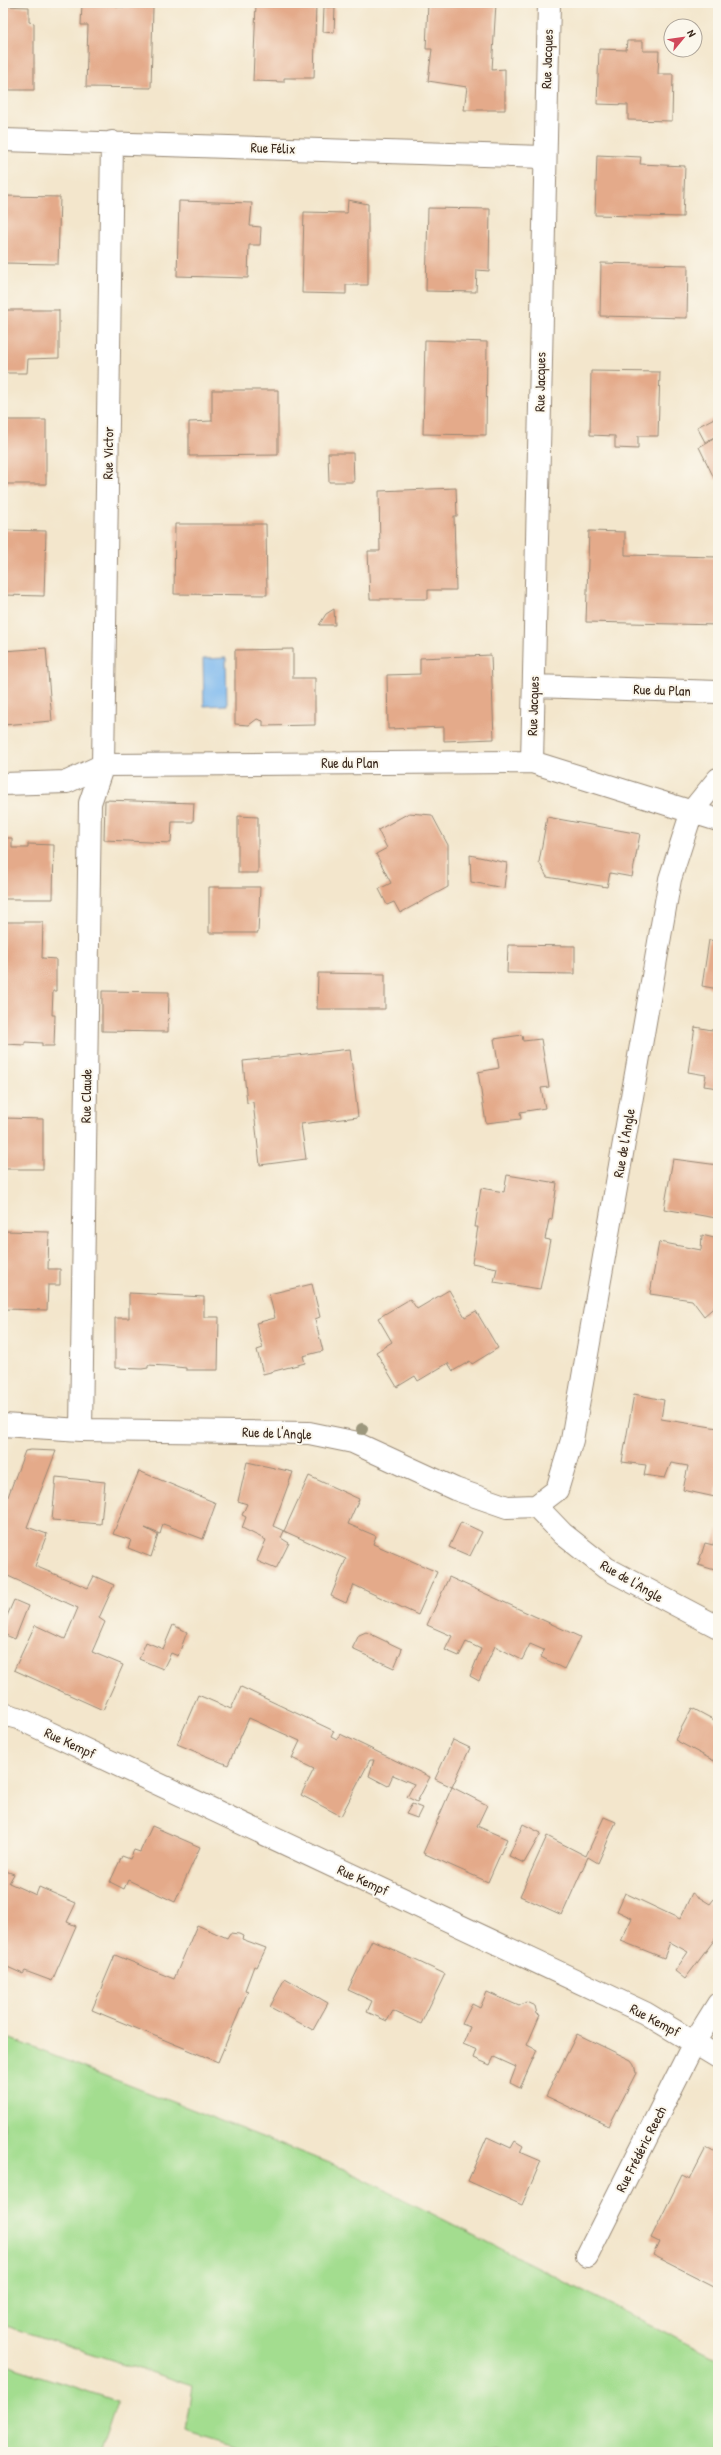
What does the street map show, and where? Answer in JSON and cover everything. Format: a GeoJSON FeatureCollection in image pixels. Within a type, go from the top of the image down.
{"type":"FeatureCollection","features":[{"type":"Feature","properties":{"kind":"street","name":"Rue Jacques"},"geometry":{"type":"LineString","coordinates":[[532,762],[544,157],[549,3]]}},
{"type":"Feature","properties":{"kind":"street","name":"Rue Félix"},"geometry":{"type":"LineString","coordinates":[[3,140],[112,142],[544,157]]}},
{"type":"Feature","properties":{"kind":"street","name":"Rue Victor"},"geometry":{"type":"LineString","coordinates":[[103,765],[112,142]]}},
{"type":"Feature","properties":{"kind":"street","name":"Rue du Plan"},"geometry":{"type":"LineString","coordinates":[[534,686],[718,692]]}},
{"type":"Feature","properties":{"kind":"street","name":"Rue du Plan"},"geometry":{"type":"LineString","coordinates":[[3,784],[67,782],[103,765],[532,762],[718,820]]}},
{"type":"Feature","properties":{"kind":"street","name":"Rue Claude"},"geometry":{"type":"LineString","coordinates":[[81,1430],[90,802],[103,765]]}},
{"type":"Feature","properties":{"kind":"street","name":"Rue de l'Angle"},"geometry":{"type":"LineString","coordinates":[[3,1425],[81,1430],[309,1433],[353,1442],[455,1489],[507,1507],[536,1506],[557,1490],[572,1440],[670,879],[692,811],[718,779]]}},
{"type":"Feature","properties":{"kind":"street","name":"Rue de l'Angle"},"geometry":{"type":"LineString","coordinates":[[536,1506],[563,1534],[606,1568],[718,1628]]}},
{"type":"Feature","properties":{"kind":"street","name":"Rue Kempf"},"geometry":{"type":"LineString","coordinates":[[3,1714],[18,1718],[645,2013],[695,2041],[718,2057]]}},
{"type":"Feature","properties":{"kind":"street","name":"Rue Frédéric Reech"},"geometry":{"type":"LineString","coordinates":[[587,2256],[695,2041],[718,2004]]}},
{"type":"Feature","properties":{"kind":"green space"},"geometry":{"type":"Polygon","coordinates":[[[3,2036],[344,2169],[718,2359],[718,2452],[254,2452],[186,2431],[193,2386],[3,2325],[3,2036]]]}},
{"type":"Feature","properties":{"kind":"green space"},"geometry":{"type":"Polygon","coordinates":[[[3,2364],[117,2401],[100,2452],[3,2452],[3,2364]]]}},
{"type":"Feature","properties":{"kind":"water"},"geometry":{"type":"Polygon","coordinates":[[[226,658],[227,705],[204,706],[203,659],[226,658]]]}},
{"type":"Feature","properties":{"kind":"building"},"geometry":{"type":"Polygon","coordinates":[[[82,3],[117,3],[117,7],[153,7],[151,88],[86,87],[88,25],[81,25],[82,3]]]}},
{"type":"Feature","properties":{"kind":"building"},"geometry":{"type":"Polygon","coordinates":[[[256,3],[316,3],[314,78],[284,78],[284,82],[253,81],[256,3]]]}},
{"type":"Feature","properties":{"kind":"building"},"geometry":{"type":"Polygon","coordinates":[[[428,3],[496,3],[492,70],[505,69],[505,110],[464,110],[467,87],[428,81],[432,49],[426,49],[428,3]]]}},
{"type":"Feature","properties":{"kind":"building"},"geometry":{"type":"Polygon","coordinates":[[[3,6],[29,7],[29,22],[34,23],[34,90],[3,90],[3,6]]]}},
{"type":"Feature","properties":{"kind":"building"},"geometry":{"type":"Polygon","coordinates":[[[324,7],[335,7],[334,33],[323,32],[324,7]]]}},
{"type":"Feature","properties":{"kind":"building"},"geometry":{"type":"Polygon","coordinates":[[[627,41],[643,41],[643,51],[659,51],[658,74],[673,74],[672,121],[628,120],[628,105],[597,104],[599,49],[626,50],[627,41]]]}},
{"type":"Feature","properties":{"kind":"building"},"geometry":{"type":"Polygon","coordinates":[[[597,155],[641,157],[640,164],[685,166],[683,217],[595,215],[597,155]]]}},
{"type":"Feature","properties":{"kind":"building"},"geometry":{"type":"Polygon","coordinates":[[[3,196],[60,197],[58,264],[3,263],[3,196]]]}},
{"type":"Feature","properties":{"kind":"building"},"geometry":{"type":"Polygon","coordinates":[[[348,200],[368,204],[368,285],[346,285],[346,294],[302,293],[304,212],[347,213],[348,200]]]}},
{"type":"Feature","properties":{"kind":"building"},"geometry":{"type":"Polygon","coordinates":[[[179,201],[252,203],[250,226],[261,227],[260,245],[249,245],[248,278],[177,276],[179,201]]]}},
{"type":"Feature","properties":{"kind":"building"},"geometry":{"type":"Polygon","coordinates":[[[428,208],[490,209],[489,271],[477,270],[476,292],[426,291],[428,208]]]}},
{"type":"Feature","properties":{"kind":"building"},"geometry":{"type":"Polygon","coordinates":[[[601,263],[688,265],[687,318],[600,316],[601,263]]]}},
{"type":"Feature","properties":{"kind":"building"},"geometry":{"type":"Polygon","coordinates":[[[3,310],[59,310],[59,358],[28,359],[27,373],[3,373],[3,310]]]}},
{"type":"Feature","properties":{"kind":"building"},"geometry":{"type":"Polygon","coordinates":[[[425,340],[487,342],[486,435],[423,434],[425,340]]]}},
{"type":"Feature","properties":{"kind":"building"},"geometry":{"type":"Polygon","coordinates":[[[591,371],[660,372],[658,436],[638,436],[638,449],[615,448],[615,436],[590,435],[591,371]]]}},
{"type":"Feature","properties":{"kind":"building"},"geometry":{"type":"Polygon","coordinates":[[[212,390],[278,390],[278,455],[189,456],[189,422],[212,421],[212,390]]]}},
{"type":"Feature","properties":{"kind":"building"},"geometry":{"type":"Polygon","coordinates":[[[718,416],[718,435],[705,442],[697,427],[718,416]]]}},
{"type":"Feature","properties":{"kind":"building"},"geometry":{"type":"Polygon","coordinates":[[[3,420],[46,420],[46,484],[3,484],[3,420]]]}},
{"type":"Feature","properties":{"kind":"building"},"geometry":{"type":"Polygon","coordinates":[[[718,436],[718,478],[715,480],[699,447],[718,436]]]}},
{"type":"Feature","properties":{"kind":"building"},"geometry":{"type":"Polygon","coordinates":[[[328,453],[353,453],[354,482],[329,482],[328,453]]]}},
{"type":"Feature","properties":{"kind":"building"},"geometry":{"type":"Polygon","coordinates":[[[456,488],[457,516],[454,516],[456,590],[428,590],[428,599],[370,599],[368,551],[380,551],[379,491],[456,488]]]}},
{"type":"Feature","properties":{"kind":"building"},"geometry":{"type":"Polygon","coordinates":[[[175,524],[266,524],[267,595],[174,594],[175,524]]]}},
{"type":"Feature","properties":{"kind":"building"},"geometry":{"type":"Polygon","coordinates":[[[3,530],[46,531],[44,596],[3,595],[3,530]]]}},
{"type":"Feature","properties":{"kind":"building"},"geometry":{"type":"Polygon","coordinates":[[[589,531],[625,532],[625,555],[718,557],[718,625],[586,622],[589,531]]]}},
{"type":"Feature","properties":{"kind":"building"},"geometry":{"type":"Polygon","coordinates":[[[334,609],[335,625],[319,625],[326,614],[334,609]]]}},
{"type":"Feature","properties":{"kind":"building"},"geometry":{"type":"Polygon","coordinates":[[[46,648],[52,721],[3,725],[3,651],[46,648]]]}},
{"type":"Feature","properties":{"kind":"building"},"geometry":{"type":"Polygon","coordinates":[[[293,649],[293,678],[315,678],[315,725],[263,726],[263,721],[257,719],[249,725],[235,724],[235,650],[293,649]]]}},
{"type":"Feature","properties":{"kind":"building"},"geometry":{"type":"Polygon","coordinates":[[[491,655],[494,739],[444,741],[444,727],[388,729],[387,675],[420,674],[420,658],[491,655]]]}},
{"type":"Feature","properties":{"kind":"building"},"geometry":{"type":"Polygon","coordinates":[[[105,800],[194,803],[193,822],[172,822],[171,843],[104,840],[105,800]]]}},
{"type":"Feature","properties":{"kind":"building"},"geometry":{"type":"Polygon","coordinates":[[[409,813],[432,815],[448,845],[448,887],[400,913],[394,902],[387,905],[379,889],[391,883],[376,854],[387,848],[378,830],[409,813]]]}},
{"type":"Feature","properties":{"kind":"building"},"geometry":{"type":"Polygon","coordinates":[[[238,816],[258,817],[258,873],[238,873],[238,816]]]}},
{"type":"Feature","properties":{"kind":"building"},"geometry":{"type":"Polygon","coordinates":[[[547,817],[640,834],[632,877],[610,873],[607,887],[547,877],[539,862],[547,817]]]}},
{"type":"Feature","properties":{"kind":"building"},"geometry":{"type":"Polygon","coordinates":[[[3,838],[12,838],[12,848],[28,848],[28,844],[54,845],[53,899],[3,899],[3,838]]]}},
{"type":"Feature","properties":{"kind":"building"},"geometry":{"type":"Polygon","coordinates":[[[470,855],[507,863],[504,888],[471,882],[470,855]]]}},
{"type":"Feature","properties":{"kind":"building"},"geometry":{"type":"Polygon","coordinates":[[[209,887],[260,887],[258,933],[209,933],[209,887]]]}},
{"type":"Feature","properties":{"kind":"building"},"geometry":{"type":"Polygon","coordinates":[[[3,922],[43,922],[42,958],[56,959],[56,991],[53,991],[52,1015],[55,1015],[54,1046],[42,1046],[42,1043],[25,1042],[25,1045],[5,1044],[3,1041],[3,922]]]}},
{"type":"Feature","properties":{"kind":"building"},"geometry":{"type":"Polygon","coordinates":[[[709,940],[718,941],[718,989],[702,986],[709,940]]]}},
{"type":"Feature","properties":{"kind":"building"},"geometry":{"type":"Polygon","coordinates":[[[508,945],[575,946],[575,974],[507,973],[508,945]]]}},
{"type":"Feature","properties":{"kind":"building"},"geometry":{"type":"Polygon","coordinates":[[[318,973],[385,974],[385,1009],[317,1009],[318,973]]]}},
{"type":"Feature","properties":{"kind":"building"},"geometry":{"type":"Polygon","coordinates":[[[102,991],[169,992],[168,1032],[102,1031],[102,991]]]}},
{"type":"Feature","properties":{"kind":"building"},"geometry":{"type":"Polygon","coordinates":[[[695,1027],[718,1031],[718,1088],[704,1086],[706,1075],[688,1072],[695,1027]]]}},
{"type":"Feature","properties":{"kind":"building"},"geometry":{"type":"Polygon","coordinates":[[[522,1035],[523,1041],[541,1039],[549,1087],[541,1088],[545,1108],[520,1112],[521,1119],[486,1123],[478,1072],[499,1068],[494,1039],[522,1035]]]}},
{"type":"Feature","properties":{"kind":"building"},"geometry":{"type":"Polygon","coordinates":[[[350,1049],[358,1117],[301,1124],[306,1159],[260,1165],[253,1102],[247,1103],[243,1061],[350,1049]]]}},
{"type":"Feature","properties":{"kind":"building"},"geometry":{"type":"Polygon","coordinates":[[[3,1118],[43,1119],[43,1169],[3,1169],[3,1118]]]}},
{"type":"Feature","properties":{"kind":"building"},"geometry":{"type":"Polygon","coordinates":[[[673,1159],[718,1165],[716,1218],[664,1209],[673,1159]]]}},
{"type":"Feature","properties":{"kind":"building"},"geometry":{"type":"Polygon","coordinates":[[[507,1175],[557,1183],[552,1219],[549,1220],[545,1239],[550,1240],[540,1289],[494,1282],[497,1268],[472,1263],[478,1227],[475,1227],[481,1188],[504,1192],[507,1175]]]}},
{"type":"Feature","properties":{"kind":"building"},"geometry":{"type":"Polygon","coordinates":[[[3,1231],[49,1232],[48,1269],[60,1269],[60,1285],[48,1285],[47,1310],[3,1309],[3,1231]]]}},
{"type":"Feature","properties":{"kind":"building"},"geometry":{"type":"Polygon","coordinates":[[[702,1235],[718,1239],[718,1304],[704,1316],[692,1300],[650,1294],[659,1242],[701,1250],[702,1235]]]}},
{"type":"Feature","properties":{"kind":"building"},"geometry":{"type":"Polygon","coordinates":[[[312,1284],[320,1317],[315,1319],[323,1351],[303,1356],[305,1363],[263,1374],[257,1350],[263,1348],[256,1323],[275,1318],[269,1294],[312,1284]]]}},
{"type":"Feature","properties":{"kind":"building"},"geometry":{"type":"Polygon","coordinates":[[[449,1290],[465,1317],[476,1311],[498,1348],[472,1364],[470,1361],[453,1371],[448,1363],[418,1381],[415,1376],[397,1387],[376,1352],[392,1342],[378,1318],[410,1299],[417,1309],[449,1290]]]}},
{"type":"Feature","properties":{"kind":"building"},"geometry":{"type":"Polygon","coordinates":[[[129,1293],[204,1297],[204,1317],[219,1317],[218,1370],[186,1370],[186,1368],[148,1365],[148,1368],[142,1369],[115,1368],[115,1318],[129,1318],[129,1293]]]}},
{"type":"Feature","properties":{"kind":"building"},"geometry":{"type":"Polygon","coordinates":[[[634,1394],[664,1400],[661,1419],[718,1428],[718,1482],[715,1497],[683,1490],[688,1466],[671,1463],[665,1478],[644,1475],[646,1465],[622,1462],[634,1394]]]}},
{"type":"Feature","properties":{"kind":"building"},"geometry":{"type":"Polygon","coordinates":[[[25,1451],[56,1451],[27,1527],[47,1534],[35,1566],[88,1588],[94,1576],[114,1585],[99,1618],[105,1622],[92,1652],[123,1665],[103,1710],[14,1670],[35,1625],[65,1639],[78,1608],[8,1576],[3,1593],[3,1510],[25,1451]]]}},
{"type":"Feature","properties":{"kind":"building"},"geometry":{"type":"Polygon","coordinates":[[[247,1462],[293,1472],[273,1526],[284,1531],[281,1538],[289,1543],[276,1569],[257,1561],[266,1540],[242,1528],[246,1517],[242,1515],[247,1504],[238,1501],[247,1462]]]}},
{"type":"Feature","properties":{"kind":"building"},"geometry":{"type":"Polygon","coordinates":[[[139,1471],[216,1503],[203,1539],[163,1524],[160,1534],[145,1528],[158,1535],[151,1557],[128,1548],[131,1540],[113,1534],[139,1471]]]}},
{"type":"Feature","properties":{"kind":"building"},"geometry":{"type":"Polygon","coordinates":[[[309,1476],[359,1499],[348,1524],[376,1536],[373,1544],[437,1572],[418,1615],[354,1585],[346,1603],[331,1596],[346,1559],[284,1531],[309,1476]]]}},
{"type":"Feature","properties":{"kind":"building"},"geometry":{"type":"Polygon","coordinates":[[[56,1477],[105,1482],[101,1524],[52,1520],[56,1477]]]}},
{"type":"Feature","properties":{"kind":"building"},"geometry":{"type":"Polygon","coordinates":[[[461,1522],[482,1532],[470,1556],[449,1547],[461,1522]]]}},
{"type":"Feature","properties":{"kind":"building"},"geometry":{"type":"Polygon","coordinates":[[[718,1528],[718,1571],[698,1565],[705,1543],[713,1545],[718,1528]]]}},
{"type":"Feature","properties":{"kind":"building"},"geometry":{"type":"Polygon","coordinates":[[[449,1577],[580,1637],[564,1669],[541,1657],[544,1650],[530,1644],[522,1660],[495,1646],[479,1681],[470,1676],[481,1649],[466,1642],[459,1656],[445,1650],[452,1636],[427,1625],[449,1577]]]}},
{"type":"Feature","properties":{"kind":"building"},"geometry":{"type":"Polygon","coordinates":[[[14,1600],[28,1606],[15,1639],[3,1634],[3,1625],[14,1600]]]}},
{"type":"Feature","properties":{"kind":"building"},"geometry":{"type":"Polygon","coordinates":[[[173,1625],[187,1632],[178,1656],[171,1653],[163,1669],[139,1659],[146,1642],[163,1649],[173,1625]]]}},
{"type":"Feature","properties":{"kind":"building"},"geometry":{"type":"Polygon","coordinates":[[[366,1632],[402,1649],[394,1668],[352,1649],[359,1635],[366,1632]]]}},
{"type":"Feature","properties":{"kind":"building"},"geometry":{"type":"Polygon","coordinates":[[[241,1687],[334,1731],[331,1737],[337,1740],[340,1734],[430,1777],[417,1802],[407,1797],[414,1784],[393,1775],[388,1786],[369,1776],[374,1760],[370,1760],[341,1816],[301,1795],[314,1769],[292,1758],[300,1741],[249,1718],[228,1765],[177,1744],[198,1695],[231,1709],[241,1687]]]}},
{"type":"Feature","properties":{"kind":"building"},"geometry":{"type":"Polygon","coordinates":[[[692,1708],[718,1722],[718,1763],[675,1740],[692,1708]]]}},
{"type":"Feature","properties":{"kind":"building"},"geometry":{"type":"Polygon","coordinates":[[[453,1740],[470,1748],[452,1787],[435,1779],[453,1740]]]}},
{"type":"Feature","properties":{"kind":"building"},"geometry":{"type":"Polygon","coordinates":[[[452,1787],[487,1805],[477,1826],[507,1839],[488,1882],[423,1853],[452,1787]]]}},
{"type":"Feature","properties":{"kind":"building"},"geometry":{"type":"Polygon","coordinates":[[[412,1804],[422,1808],[417,1818],[406,1814],[412,1804]]]}},
{"type":"Feature","properties":{"kind":"building"},"geometry":{"type":"Polygon","coordinates":[[[604,1817],[616,1822],[598,1863],[588,1857],[562,1915],[520,1896],[547,1836],[586,1856],[604,1817]]]}},
{"type":"Feature","properties":{"kind":"building"},"geometry":{"type":"Polygon","coordinates":[[[523,1824],[541,1833],[524,1863],[509,1856],[523,1824]]]}},
{"type":"Feature","properties":{"kind":"building"},"geometry":{"type":"Polygon","coordinates":[[[152,1826],[200,1847],[175,1902],[128,1880],[124,1889],[110,1882],[122,1856],[130,1859],[134,1850],[140,1852],[152,1826]]]}},
{"type":"Feature","properties":{"kind":"building"},"geometry":{"type":"Polygon","coordinates":[[[3,1870],[14,1874],[9,1883],[36,1895],[39,1887],[76,1903],[67,1922],[76,1926],[52,1981],[25,1971],[23,1974],[3,1965],[3,1870]]]}},
{"type":"Feature","properties":{"kind":"building"},"geometry":{"type":"Polygon","coordinates":[[[625,1893],[680,1919],[692,1893],[710,1904],[718,1894],[718,1935],[685,1979],[675,1971],[688,1952],[670,1942],[664,1958],[621,1941],[632,1918],[617,1911],[625,1893]]]}},
{"type":"Feature","properties":{"kind":"building"},"geometry":{"type":"Polygon","coordinates":[[[197,1925],[227,1938],[230,1933],[239,1934],[243,1936],[242,1939],[266,1948],[257,1967],[254,1966],[245,1990],[248,1991],[218,2062],[92,2010],[115,1955],[174,1979],[197,1925]]]}},
{"type":"Feature","properties":{"kind":"building"},"geometry":{"type":"Polygon","coordinates":[[[372,1940],[445,1974],[421,2024],[393,2011],[387,2021],[367,2012],[372,2001],[348,1990],[372,1940]]]}},
{"type":"Feature","properties":{"kind":"building"},"geometry":{"type":"Polygon","coordinates":[[[285,1978],[328,2003],[313,2030],[270,2007],[285,1978]]]}},
{"type":"Feature","properties":{"kind":"building"},"geometry":{"type":"Polygon","coordinates":[[[487,1992],[519,2006],[526,2002],[535,2006],[537,2014],[540,2015],[527,2045],[537,2050],[520,2088],[510,2083],[516,2067],[494,2057],[490,2065],[474,2058],[477,2050],[463,2044],[470,2027],[462,2024],[472,2004],[480,2008],[487,1992]]]}},
{"type":"Feature","properties":{"kind":"building"},"geometry":{"type":"Polygon","coordinates":[[[577,2034],[631,2060],[634,2064],[636,2073],[609,2126],[546,2096],[577,2034]]]}},
{"type":"Feature","properties":{"kind":"building"},"geometry":{"type":"Polygon","coordinates":[[[487,2137],[511,2148],[515,2141],[523,2146],[520,2152],[541,2161],[522,2205],[468,2181],[487,2137]]]}},
{"type":"Feature","properties":{"kind":"building"},"geometry":{"type":"Polygon","coordinates":[[[706,2148],[718,2154],[718,2283],[716,2287],[653,2255],[659,2242],[651,2238],[682,2175],[690,2179],[706,2148]]]}}]}
